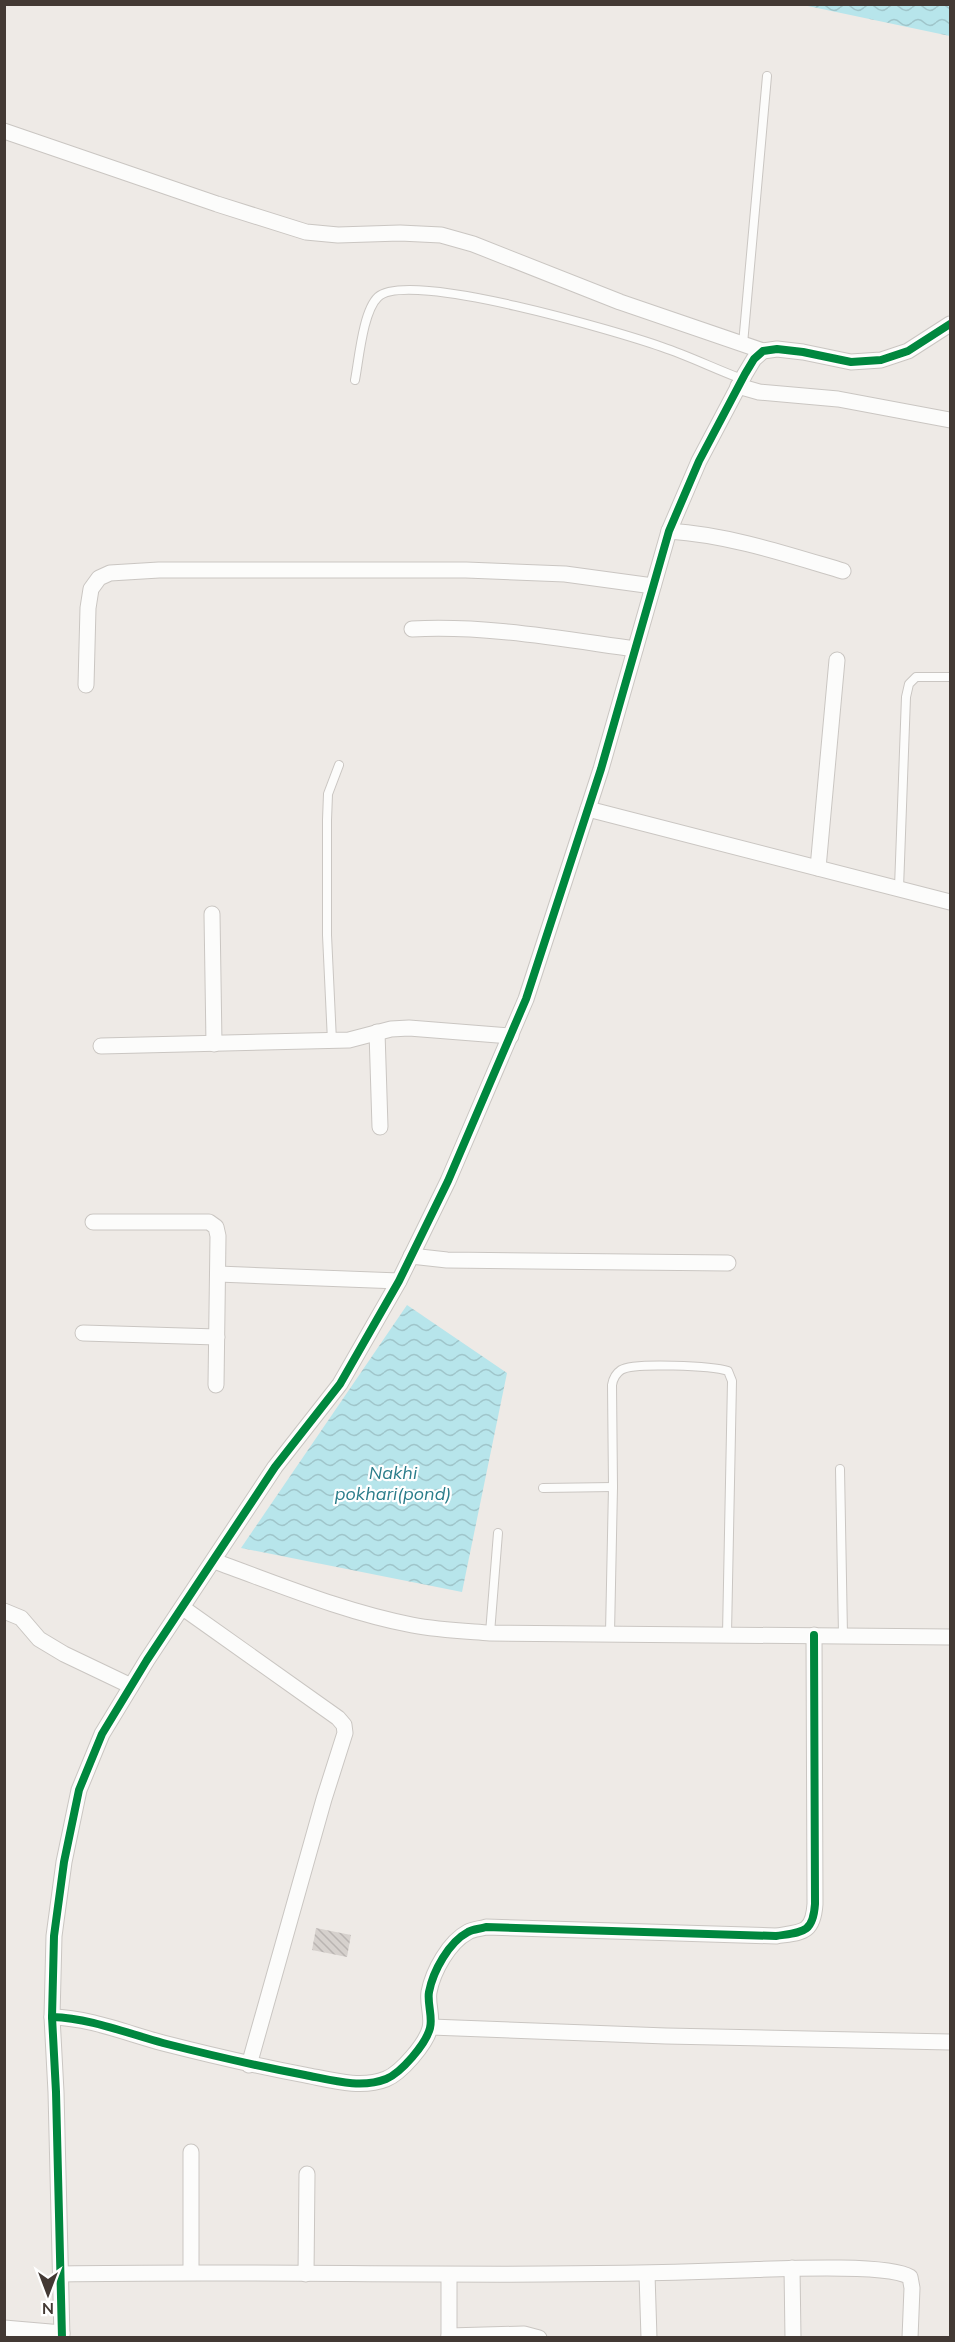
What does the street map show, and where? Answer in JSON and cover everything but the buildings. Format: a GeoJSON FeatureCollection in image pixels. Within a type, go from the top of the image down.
{"type":"FeatureCollection","features":[{"type":"Feature","properties":{"kind":"street"},"geometry":{"type":"LineString","coordinates":[[4,131],[306,232],[338,235],[400,233],[441,235],[473,244],[620,302],[743,344],[758,355]]}},
{"type":"Feature","properties":{"kind":"street"},"geometry":{"type":"LineString","coordinates":[[4,2328],[62,2335],[52,2017],[54,1936],[64,1862],[79,1790],[102,1734],[131,1686],[275,1467],[340,1384],[399,1281],[453,1170],[526,999],[588,809],[669,531],[699,461],[742,380],[758,355],[777,349],[851,362],[881,360],[908,351],[951,324]]}},
{"type":"Feature","properties":{"kind":"street"},"geometry":{"type":"LineString","coordinates":[[742,380],[759,392],[838,399],[951,420]]}},
{"type":"Feature","properties":{"kind":"street"},"geometry":{"type":"LineString","coordinates":[[669,531],[701,533],[843,571]]}},
{"type":"Feature","properties":{"kind":"street"},"geometry":{"type":"LineString","coordinates":[[86,685],[88,608],[91,588],[99,578],[110,573],[159,570],[466,570],[565,574],[653,586]]}},
{"type":"Feature","properties":{"kind":"street"},"geometry":{"type":"LineString","coordinates":[[412,629],[483,631],[635,649]]}},
{"type":"Feature","properties":{"kind":"street"},"geometry":{"type":"LineString","coordinates":[[818,868],[837,660]]}},
{"type":"Feature","properties":{"kind":"street"},"geometry":{"type":"LineString","coordinates":[[588,809],[951,902]]}},
{"type":"Feature","properties":{"kind":"street"},"geometry":{"type":"LineString","coordinates":[[212,914],[214,1044]]}},
{"type":"Feature","properties":{"kind":"street"},"geometry":{"type":"LineString","coordinates":[[101,1047],[332,1041],[363,1038],[377,1032],[409,1028],[511,1036]]}},
{"type":"Feature","properties":{"kind":"street"},"geometry":{"type":"LineString","coordinates":[[377,1032],[380,1127]]}},
{"type":"Feature","properties":{"kind":"street"},"geometry":{"type":"LineString","coordinates":[[93,1222],[208,1222],[216,1227],[218,1236],[216,1385]]}},
{"type":"Feature","properties":{"kind":"street"},"geometry":{"type":"LineString","coordinates":[[411,1256],[447,1260],[728,1263]]}},
{"type":"Feature","properties":{"kind":"street"},"geometry":{"type":"LineString","coordinates":[[218,1274],[399,1281]]}},
{"type":"Feature","properties":{"kind":"street"},"geometry":{"type":"LineString","coordinates":[[83,1333],[217,1336]]}},
{"type":"Feature","properties":{"kind":"street"},"geometry":{"type":"LineString","coordinates":[[214,1561],[348,1607],[400,1622],[448,1630],[490,1633],[951,1637]]}},
{"type":"Feature","properties":{"kind":"street"},"geometry":{"type":"LineString","coordinates":[[183,1608],[338,1718],[344,1725],[345,1732],[249,2065]]}},
{"type":"Feature","properties":{"kind":"street"},"geometry":{"type":"LineString","coordinates":[[4,1611],[21,1618],[39,1639],[64,1654],[131,1686]]}},
{"type":"Feature","properties":{"kind":"street"},"geometry":{"type":"LineString","coordinates":[[52,2017],[89,2022],[249,2065],[336,2081],[367,2084],[388,2078],[406,2063],[423,2043],[430,2027],[429,1993],[437,1970],[449,1950],[460,1937],[470,1930],[486,1928],[776,1935],[804,1932],[811,1926],[815,1904],[814,1635]]}},
{"type":"Feature","properties":{"kind":"street"},"geometry":{"type":"LineString","coordinates":[[430,2027],[666,2036],[951,2042]]}},
{"type":"Feature","properties":{"kind":"street"},"geometry":{"type":"LineString","coordinates":[[191,2152],[191,2272]]}},
{"type":"Feature","properties":{"kind":"street"},"geometry":{"type":"LineString","coordinates":[[306,2274],[307,2174]]}},
{"type":"Feature","properties":{"kind":"street"},"geometry":{"type":"LineString","coordinates":[[61,2274],[191,2272],[449,2276],[647,2274],[792,2268],[902,2273],[910,2277],[912,2288],[910,2337]]}},
{"type":"Feature","properties":{"kind":"street"},"geometry":{"type":"LineString","coordinates":[[792,2268],[793,2337]]}},
{"type":"Feature","properties":{"kind":"street"},"geometry":{"type":"LineString","coordinates":[[647,2274],[649,2337]]}},
{"type":"Feature","properties":{"kind":"street"},"geometry":{"type":"LineString","coordinates":[[449,2276],[449,2336],[524,2334],[538,2337]]}},
{"type":"Feature","properties":{"kind":"lane"},"geometry":{"type":"LineString","coordinates":[[743,344],[767,76]]}},
{"type":"Feature","properties":{"kind":"lane"},"geometry":{"type":"LineString","coordinates":[[355,380],[370,309],[378,296],[393,290],[413,289],[464,296],[569,319],[663,347],[742,380]]}},
{"type":"Feature","properties":{"kind":"lane"},"geometry":{"type":"LineString","coordinates":[[899,888],[906,697],[909,684],[916,677],[951,678]]}},
{"type":"Feature","properties":{"kind":"lane"},"geometry":{"type":"LineString","coordinates":[[332,1041],[327,935],[327,820],[328,794],[339,765]]}},
{"type":"Feature","properties":{"kind":"lane"},"geometry":{"type":"LineString","coordinates":[[610,1633],[613,1487],[612,1386],[614,1377],[622,1369],[646,1366],[716,1368],[728,1371],[732,1381],[728,1634]]}},
{"type":"Feature","properties":{"kind":"lane"},"geometry":{"type":"LineString","coordinates":[[840,1469],[843,1635]]}},
{"type":"Feature","properties":{"kind":"lane"},"geometry":{"type":"LineString","coordinates":[[543,1488],[613,1487]]}},
{"type":"Feature","properties":{"kind":"lane"},"geometry":{"type":"LineString","coordinates":[[490,1633],[498,1533]]}},
{"type":"Feature","properties":{"kind":"water"},"geometry":{"type":"Polygon","coordinates":[[[803,5],[950,5],[950,36],[803,5]]]}},
{"type":"Feature","properties":{"kind":"water","name":"Nakhi pokhari(pond)"},"geometry":{"type":"Polygon","coordinates":[[[407,1305],[507,1373],[462,1592],[241,1548],[407,1305]]]}},
{"type":"Feature","properties":{"kind":"cycle path"},"geometry":{"type":"LineString","coordinates":[[62,2338],[52,2017],[54,1936],[64,1862],[79,1790],[102,1734],[147,1660],[275,1467],[340,1384],[399,1281],[448,1181],[526,999],[601,769],[669,531],[699,461],[754,359],[763,351],[777,349],[851,362],[881,360],[908,351],[950,324]]}},
{"type":"Feature","properties":{"kind":"cycle path"},"geometry":{"type":"LineString","coordinates":[[52,2017],[94,2023],[163,2043],[269,2068],[335,2081],[376,2082],[392,2076],[418,2050],[428,2035],[431,2019],[429,1996],[434,1975],[448,1950],[472,1930],[486,1927],[776,1936],[804,1930],[812,1921],[815,1904],[814,1635]]}}]}
